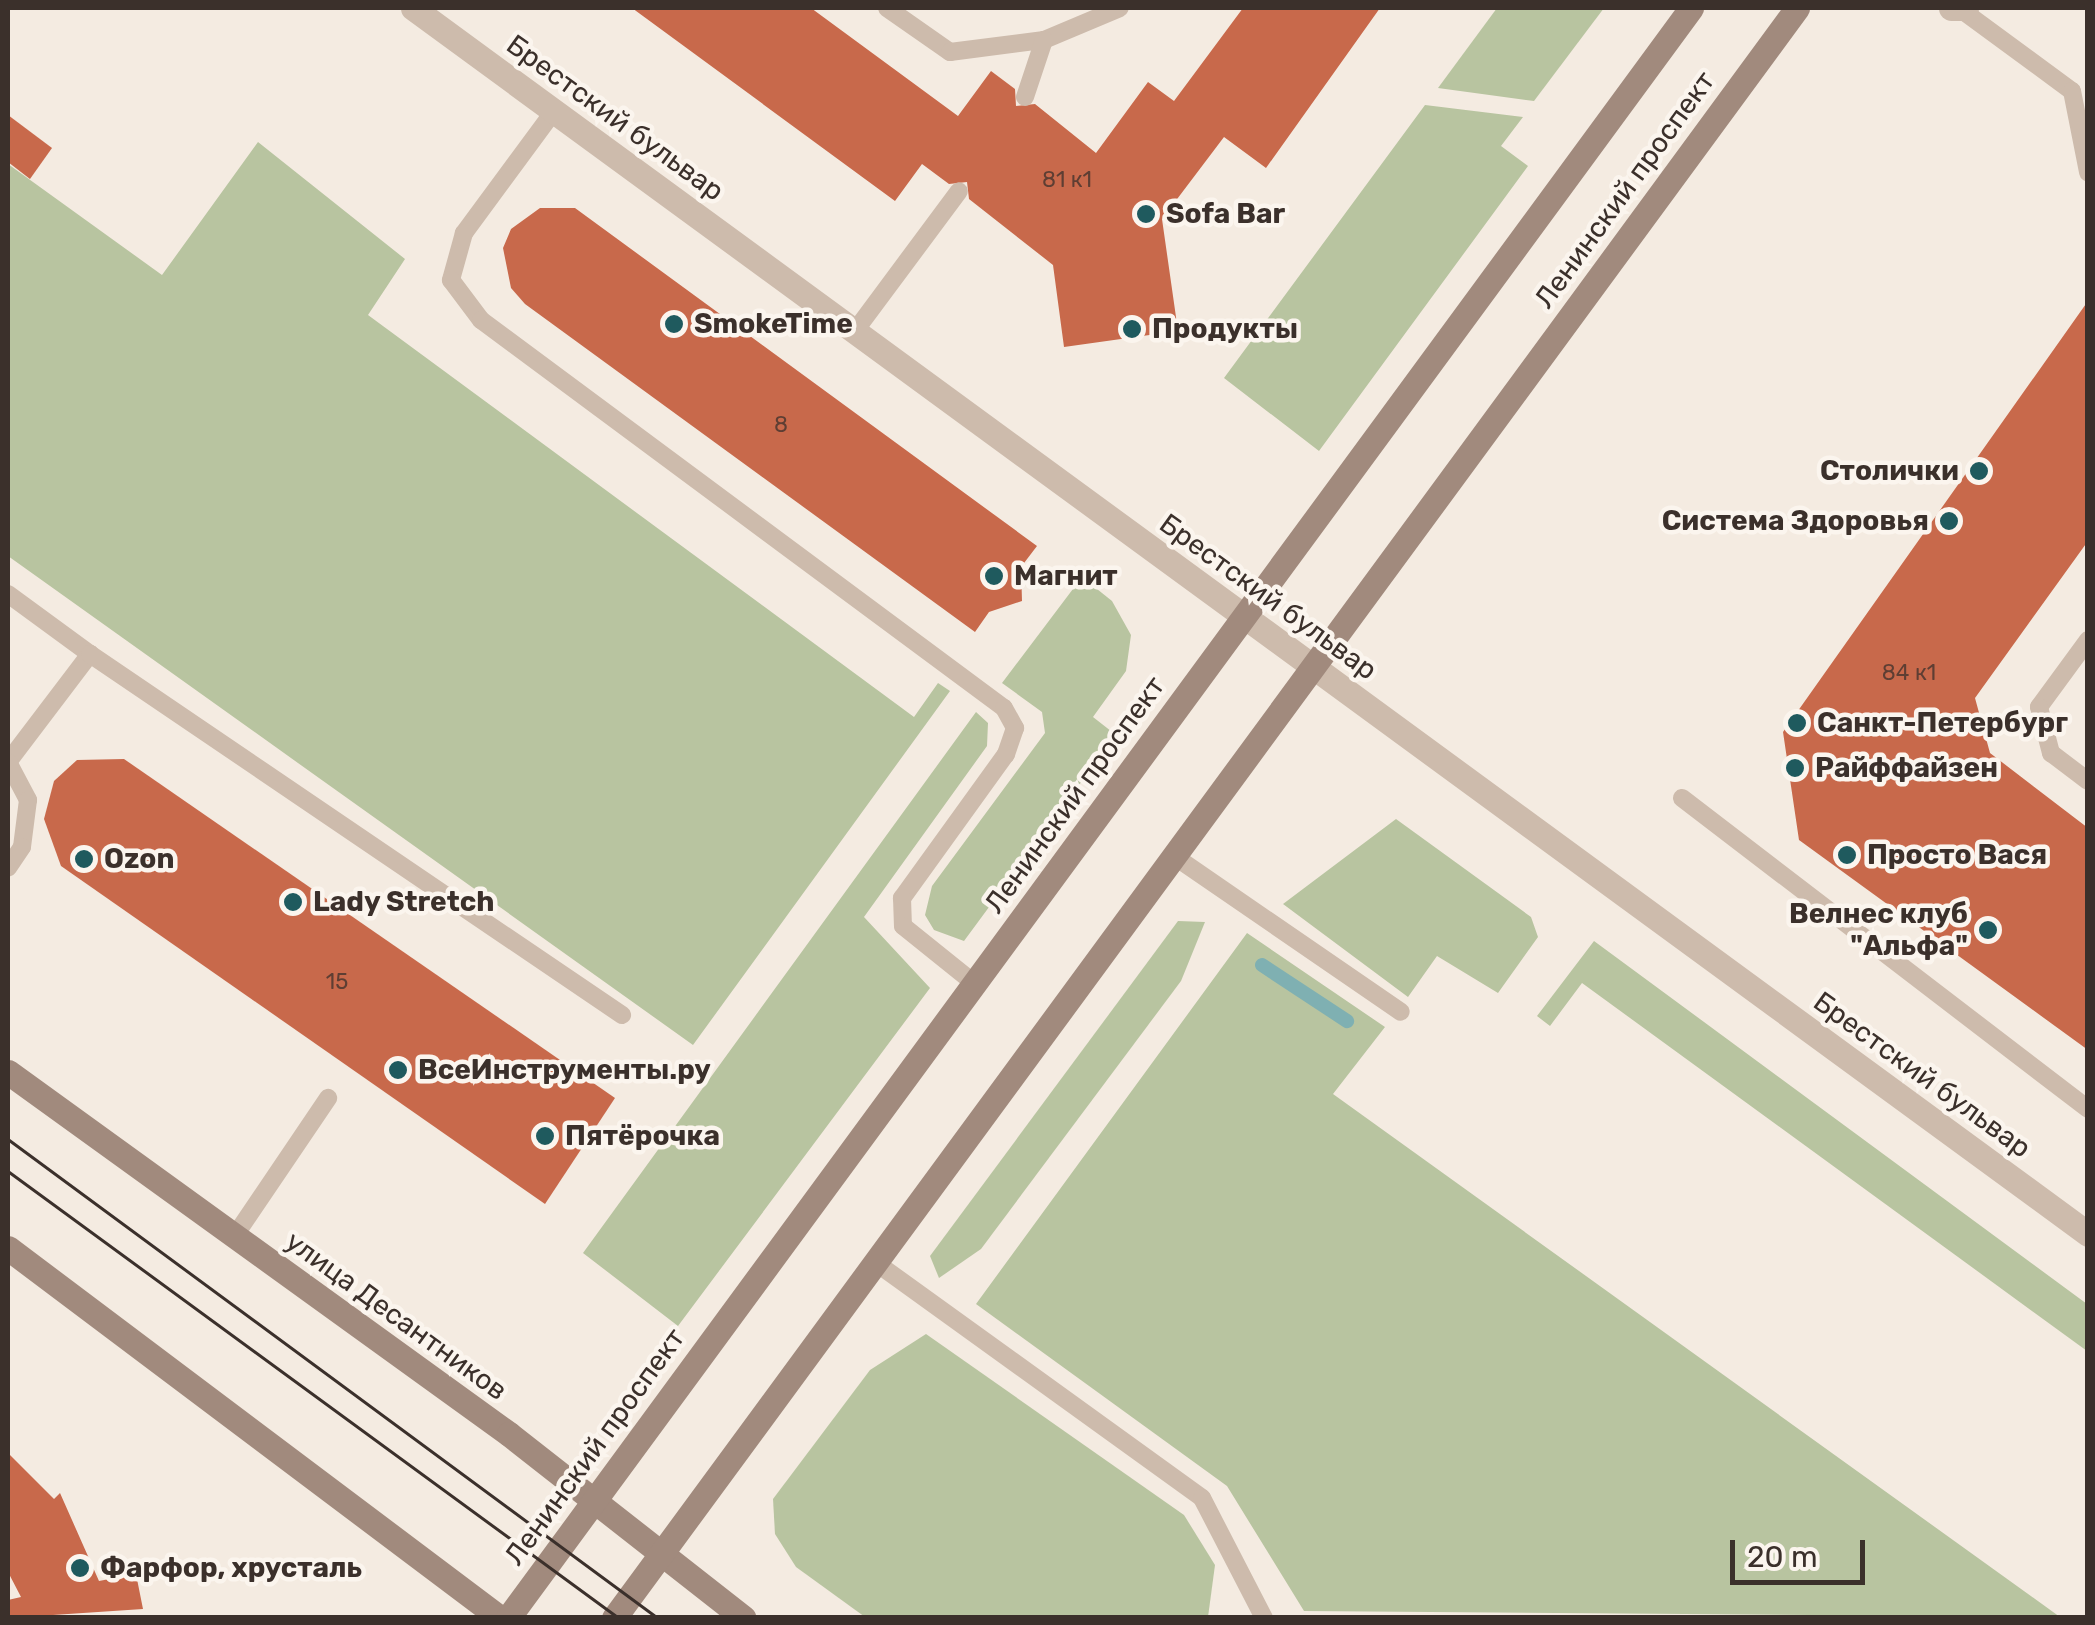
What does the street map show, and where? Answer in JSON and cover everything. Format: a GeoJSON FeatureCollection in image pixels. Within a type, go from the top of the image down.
{"type":"FeatureCollection","features":[{"type":"Feature","properties":{"kind":"main road","name":"Ленинский проспект"},"geometry":{"type":"LineString","coordinates":[[504,1618],[1691,8]]}},
{"type":"Feature","properties":{"kind":"main road","name":"Ленинский проспект"},"geometry":{"type":"LineString","coordinates":[[614,1618],[1797,8]]}},
{"type":"Feature","properties":{"kind":"main road","name":"улица Десантников"},"geometry":{"type":"LineString","coordinates":[[8,1072],[744,1618]]}},
{"type":"Feature","properties":{"kind":"main road"},"geometry":{"type":"LineString","coordinates":[[8,1248],[504,1618]]}},
{"type":"Feature","properties":{"kind":"street","name":"Брестский бульвар"},"geometry":{"type":"LineString","coordinates":[[413,8],[2087,1232]]}},
{"type":"Feature","properties":{"kind":"lane"},"geometry":{"type":"LineString","coordinates":[[887,8],[950,52],[1044,40],[1120,8]]}},
{"type":"Feature","properties":{"kind":"lane"},"geometry":{"type":"LineString","coordinates":[[1960,9],[2080,88],[2088,172]]}},
{"type":"Feature","properties":{"kind":"lane"},"geometry":{"type":"LineString","coordinates":[[1026,97],[1044,40]]}},
{"type":"Feature","properties":{"kind":"lane"},"geometry":{"type":"LineString","coordinates":[[554,111],[464,234],[452,280],[481,320],[975,687],[1015,728],[1006,754],[902,898],[903,926],[974,983]]}},
{"type":"Feature","properties":{"kind":"lane"},"geometry":{"type":"LineString","coordinates":[[855,331],[958,191]]}},
{"type":"Feature","properties":{"kind":"lane"},"geometry":{"type":"LineString","coordinates":[[8,594],[90,654],[622,1014]]}},
{"type":"Feature","properties":{"kind":"lane"},"geometry":{"type":"LineString","coordinates":[[2088,640],[2039,707],[2050,753],[2088,781]]}},
{"type":"Feature","properties":{"kind":"lane"},"geometry":{"type":"LineString","coordinates":[[8,868],[22,847],[28,800],[8,762],[90,654]]}},
{"type":"Feature","properties":{"kind":"lane"},"geometry":{"type":"LineString","coordinates":[[1682,798],[2088,1110]]}},
{"type":"Feature","properties":{"kind":"lane"},"geometry":{"type":"LineString","coordinates":[[1174,856],[1401,1012]]}},
{"type":"Feature","properties":{"kind":"lane"},"geometry":{"type":"LineString","coordinates":[[234,1236],[328,1098]]}},
{"type":"Feature","properties":{"kind":"lane"},"geometry":{"type":"LineString","coordinates":[[875,1262],[1202,1498],[1264,1618]]}},
{"type":"Feature","properties":{"kind":"green space"},"geometry":{"type":"Polygon","coordinates":[[[1497,8],[1604,8],[1534,101],[1438,88],[1497,8]]]}},
{"type":"Feature","properties":{"kind":"green space"},"geometry":{"type":"Polygon","coordinates":[[[1425,105],[1523,117],[1501,146],[1528,166],[1319,451],[1224,378],[1425,105]]]}},
{"type":"Feature","properties":{"kind":"green space"},"geometry":{"type":"Polygon","coordinates":[[[258,142],[405,259],[368,315],[914,717],[938,683],[950,691],[693,1045],[8,556],[8,164],[162,275],[258,142]]]}},
{"type":"Feature","properties":{"kind":"green space"},"geometry":{"type":"Polygon","coordinates":[[[1082,577],[1112,601],[1131,635],[1126,671],[1093,717],[1116,735],[964,941],[934,930],[925,915],[932,886],[1045,733],[1042,712],[1002,683],[1082,577]]]}},
{"type":"Feature","properties":{"kind":"green space"},"geometry":{"type":"Polygon","coordinates":[[[976,712],[988,723],[987,746],[864,917],[930,988],[678,1326],[583,1253],[976,712]]]}},
{"type":"Feature","properties":{"kind":"green space"},"geometry":{"type":"Polygon","coordinates":[[[1396,819],[1531,917],[1538,937],[1498,993],[1437,956],[1408,997],[1283,904],[1396,819]]]}},
{"type":"Feature","properties":{"kind":"green space"},"geometry":{"type":"Polygon","coordinates":[[[1178,921],[1205,922],[1181,981],[981,1249],[939,1278],[930,1256],[1178,921]]]}},
{"type":"Feature","properties":{"kind":"green space"},"geometry":{"type":"Polygon","coordinates":[[[1247,933],[1385,1027],[1333,1094],[2060,1617],[1304,1611],[1227,1486],[976,1304],[1247,933]]]}},
{"type":"Feature","properties":{"kind":"green space"},"geometry":{"type":"Polygon","coordinates":[[[1594,941],[2087,1304],[2087,1351],[1582,983],[1550,1026],[1537,1016],[1594,941]]]}},
{"type":"Feature","properties":{"kind":"green space"},"geometry":{"type":"Polygon","coordinates":[[[926,1334],[1184,1515],[1215,1565],[1208,1617],[865,1617],[796,1567],[775,1534],[773,1499],[870,1370],[926,1334]]]}},
{"type":"Feature","properties":{"kind":"building"},"geometry":{"type":"Polygon","coordinates":[[[632,8],[811,8],[958,116],[991,71],[1015,89],[1016,106],[1035,104],[1096,153],[1148,82],[1174,101],[1243,8],[1380,8],[1266,168],[1224,137],[1162,219],[1178,331],[1064,347],[1053,265],[969,199],[967,182],[949,184],[922,164],[895,201],[632,8]]]}},
{"type":"Feature","properties":{"kind":"building"},"geometry":{"type":"Polygon","coordinates":[[[8,115],[52,148],[30,179],[8,162],[8,115]]]}},
{"type":"Feature","properties":{"kind":"building"},"geometry":{"type":"Polygon","coordinates":[[[540,208],[575,208],[1037,546],[1021,567],[1022,601],[989,612],[975,632],[525,304],[511,288],[503,248],[511,229],[540,208]]]}},
{"type":"Feature","properties":{"kind":"building"},"geometry":{"type":"Polygon","coordinates":[[[2088,301],[2088,541],[1975,698],[1990,753],[2088,828],[2088,1050],[1799,840],[1783,732],[2088,301]]]}},
{"type":"Feature","properties":{"kind":"building"},"geometry":{"type":"Polygon","coordinates":[[[124,759],[615,1098],[545,1204],[61,866],[44,819],[54,781],[77,760],[124,759]]]}},
{"type":"Feature","properties":{"kind":"building"},"geometry":{"type":"Polygon","coordinates":[[[8,1453],[54,1499],[60,1493],[99,1581],[136,1574],[143,1609],[8,1618],[8,1600],[21,1597],[8,1572],[8,1453]]]}},
{"type":"Feature","properties":{"kind":"waterway"},"geometry":{"type":"LineString","coordinates":[[1262,965],[1347,1021]]}},
{"type":"Feature","properties":{"kind":"tram line"},"geometry":{"type":"LineString","coordinates":[[8,1139],[658,1618]]}},
{"type":"Feature","properties":{"kind":"tram line"},"geometry":{"type":"LineString","coordinates":[[8,1171],[619,1618]]}},
{"type":"Feature","properties":{"kind":"place","name":"Sofa Bar"},"geometry":{"type":"Point","coordinates":[1146,214]}},
{"type":"Feature","properties":{"kind":"place","name":"SmokeTime"},"geometry":{"type":"Point","coordinates":[674,324]}},
{"type":"Feature","properties":{"kind":"place","name":"Продукты"},"geometry":{"type":"Point","coordinates":[1132,329]}},
{"type":"Feature","properties":{"kind":"place","name":"Столички"},"geometry":{"type":"Point","coordinates":[1979,471]}},
{"type":"Feature","properties":{"kind":"place","name":"Система Здоровья"},"geometry":{"type":"Point","coordinates":[1949,521]}},
{"type":"Feature","properties":{"kind":"place","name":"Магнит"},"geometry":{"type":"Point","coordinates":[994,576]}},
{"type":"Feature","properties":{"kind":"place","name":"Санкт-Петербург"},"geometry":{"type":"Point","coordinates":[1797,723]}},
{"type":"Feature","properties":{"kind":"place","name":"Райффайзен"},"geometry":{"type":"Point","coordinates":[1795,768]}},
{"type":"Feature","properties":{"kind":"place","name":"Просто Вася"},"geometry":{"type":"Point","coordinates":[1847,855]}},
{"type":"Feature","properties":{"kind":"place","name":"Ozon"},"geometry":{"type":"Point","coordinates":[84,859]}},
{"type":"Feature","properties":{"kind":"place","name":"Lady Stretch"},"geometry":{"type":"Point","coordinates":[293,902]}},
{"type":"Feature","properties":{"kind":"place","name":"Велнес клуб \"Альфа\""},"geometry":{"type":"Point","coordinates":[1988,930]}},
{"type":"Feature","properties":{"kind":"place","name":"ВсеИнструменты.ру"},"geometry":{"type":"Point","coordinates":[398,1070]}},
{"type":"Feature","properties":{"kind":"place","name":"Пятёрочка"},"geometry":{"type":"Point","coordinates":[545,1136]}},
{"type":"Feature","properties":{"kind":"place","name":"Фарфор, хрусталь"},"geometry":{"type":"Point","coordinates":[80,1568]}}]}
